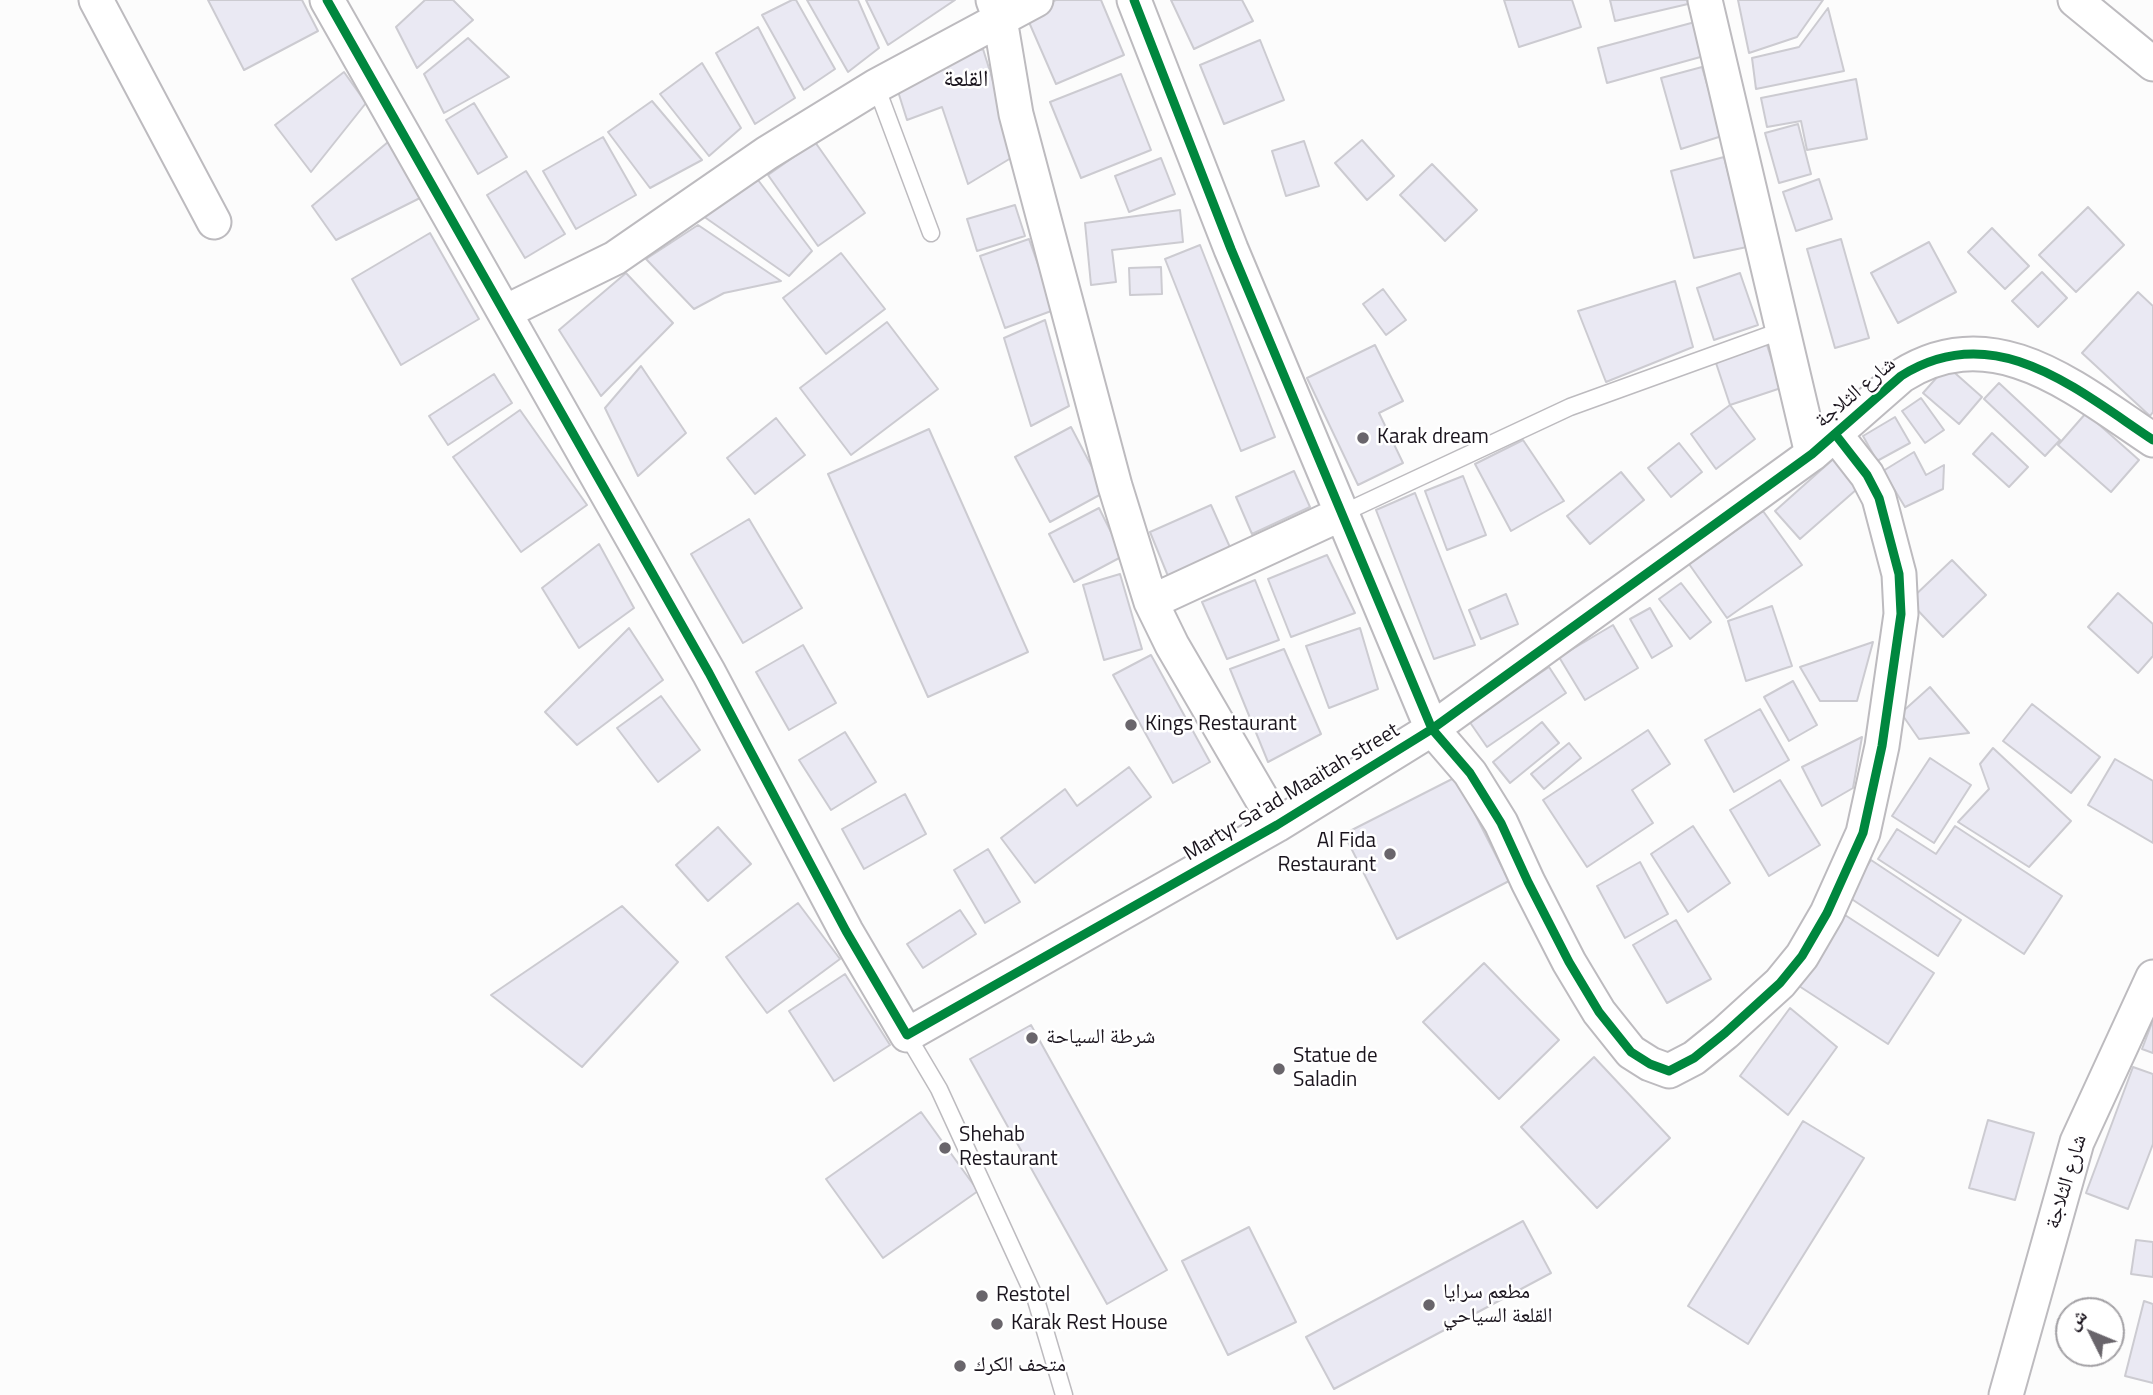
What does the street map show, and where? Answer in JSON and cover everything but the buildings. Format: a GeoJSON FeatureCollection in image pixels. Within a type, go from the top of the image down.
{"type":"FeatureCollection","features":[{"type":"Feature","properties":{"kind":"street"},"geometry":{"type":"LineString","coordinates":[[96,0],[214,222]]}},
{"type":"Feature","properties":{"kind":"street"},"geometry":{"type":"LineString","coordinates":[[327,0],[709,673],[846,931],[907,1035]]}},
{"type":"Feature","properties":{"kind":"street"},"geometry":{"type":"LineString","coordinates":[[505,312],[615,258],[767,153],[996,9],[1036,0]]}},
{"type":"Feature","properties":{"kind":"street"},"geometry":{"type":"LineString","coordinates":[[1134,0],[1231,248],[1432,729],[1470,773],[1501,824],[1569,962],[1599,1012],[1631,1052],[1650,1064],[1670,1071],[1694,1058],[1726,1033],[1780,983],[1802,956],[1827,913],[1863,834],[1882,746],[1901,614],[1899,574],[1880,498],[1867,475],[1824,444],[1783,330],[1704,0]]}},
{"type":"Feature","properties":{"kind":"street"},"geometry":{"type":"LineString","coordinates":[[2076,0],[2153,64]]}},
{"type":"Feature","properties":{"kind":"street"},"geometry":{"type":"LineString","coordinates":[[996,9],[1016,114],[1115,486],[1152,601],[1171,645],[1278,825]]}},
{"type":"Feature","properties":{"kind":"street","name":"شارع الثلاجة"},"geometry":{"type":"LineString","coordinates":[[1824,444],[1913,368],[1943,356],[1967,353],[1998,355],[2066,382],[2153,440]]}},
{"type":"Feature","properties":{"kind":"street","name":"Martyr Sa'ad Maaitah street"},"geometry":{"type":"LineString","coordinates":[[907,1035],[1278,825],[1432,729],[1824,444]]}},
{"type":"Feature","properties":{"kind":"street"},"geometry":{"type":"LineString","coordinates":[[1152,601],[1341,513]]}},
{"type":"Feature","properties":{"kind":"street","name":"شارع الثلاجة"},"geometry":{"type":"LineString","coordinates":[[2006,1395],[2077,1142],[2153,977]]}},
{"type":"Feature","properties":{"kind":"lane"},"geometry":{"type":"LineString","coordinates":[[876,86],[931,233]]}},
{"type":"Feature","properties":{"kind":"lane"},"geometry":{"type":"LineString","coordinates":[[1341,513],[1570,407],[1783,330]]}},
{"type":"Feature","properties":{"kind":"lane"},"geometry":{"type":"LineString","coordinates":[[907,1035],[939,1089],[1036,1300],[1064,1395]]}},
{"type":"Feature","properties":{"kind":"cycle path"},"geometry":{"type":"LineString","coordinates":[[327,0],[709,673],[846,931],[907,1035],[1277,825],[1432,729],[1812,454],[1901,376],[1935,360],[1969,354],[2001,357],[2033,367],[2064,382],[2153,440]]}},
{"type":"Feature","properties":{"kind":"cycle path"},"geometry":{"type":"LineString","coordinates":[[1134,0],[1231,249],[1432,729],[1470,773],[1501,823],[1569,962],[1599,1012],[1631,1052],[1650,1064],[1669,1071],[1694,1058],[1780,983],[1802,956],[1827,913],[1863,833],[1882,746],[1901,614],[1899,574],[1879,498],[1867,475],[1835,434]]}},
{"type":"Feature","properties":{"kind":"place","name":"Karak dream"},"geometry":{"type":"Point","coordinates":[1363,438]}},
{"type":"Feature","properties":{"kind":"place","name":"Kings Restaurant"},"geometry":{"type":"Point","coordinates":[1131,725]}},
{"type":"Feature","properties":{"kind":"place","name":"Al Fida Restaurant"},"geometry":{"type":"Point","coordinates":[1390,854]}},
{"type":"Feature","properties":{"kind":"place","name":"شرطة السياحة"},"geometry":{"type":"Point","coordinates":[1032,1038]}},
{"type":"Feature","properties":{"kind":"place","name":"Statue de Saladin"},"geometry":{"type":"Point","coordinates":[1279,1069]}},
{"type":"Feature","properties":{"kind":"place","name":"Shehab Restaurant"},"geometry":{"type":"Point","coordinates":[945,1148]}},
{"type":"Feature","properties":{"kind":"place","name":"Restotel"},"geometry":{"type":"Point","coordinates":[982,1296]}},
{"type":"Feature","properties":{"kind":"place","name":"مطعم سرايا القلعة السياحي"},"geometry":{"type":"Point","coordinates":[1429,1305]}},
{"type":"Feature","properties":{"kind":"place","name":"Karak Rest House"},"geometry":{"type":"Point","coordinates":[997,1324]}},
{"type":"Feature","properties":{"kind":"place","name":"متحف الكرك"},"geometry":{"type":"Point","coordinates":[960,1366]}},
{"type":"Feature","properties":{"kind":"district","name":"القلعة"},"geometry":{"type":"Point","coordinates":[966,80]}}]}
